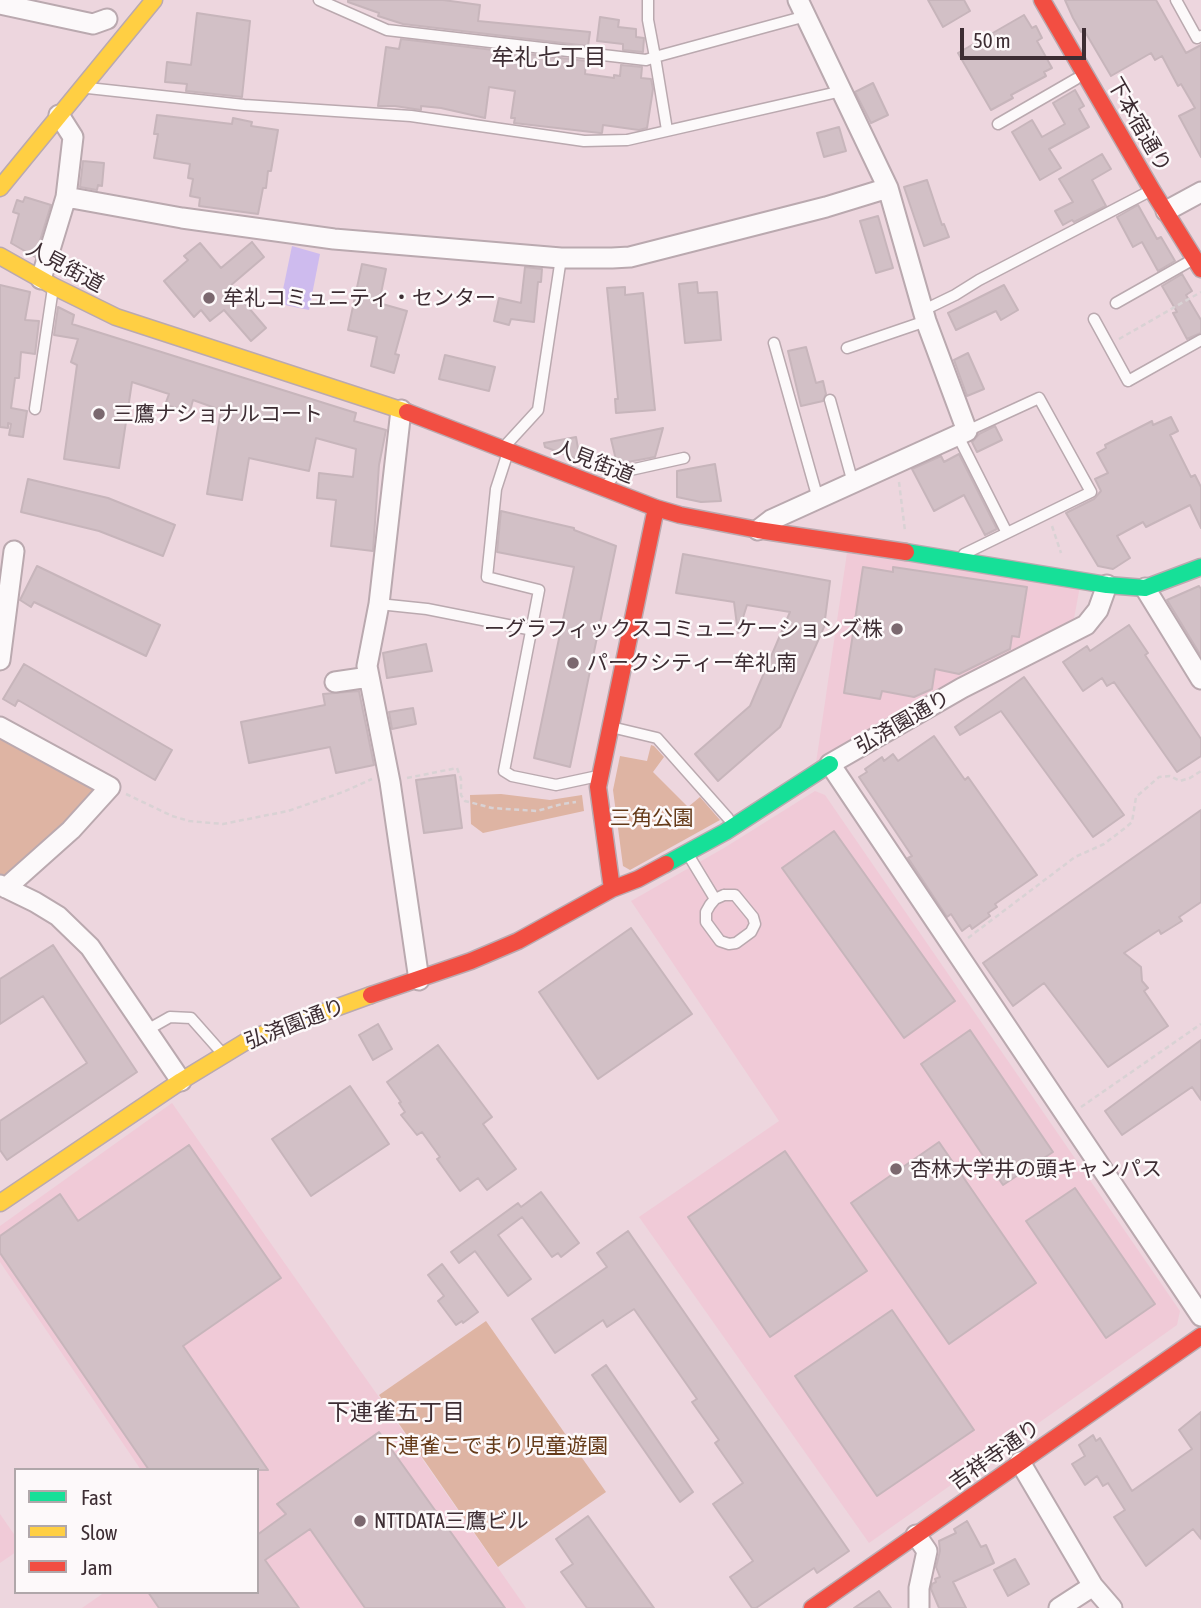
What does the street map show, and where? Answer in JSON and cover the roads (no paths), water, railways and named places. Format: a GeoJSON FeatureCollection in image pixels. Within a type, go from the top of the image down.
{"type":"FeatureCollection","features":[{"type":"Feature","properties":{"kind":"street"},"geometry":{"type":"LineString","coordinates":[[0,188],[154,0]]}},
{"type":"Feature","properties":{"kind":"street","name":"下本宿通り"},"geometry":{"type":"LineString","coordinates":[[1042,0],[1081,76],[1199,261]]}},
{"type":"Feature","properties":{"kind":"street"},"geometry":{"type":"LineString","coordinates":[[0,4],[93,24],[107,9],[122,39]]}},
{"type":"Feature","properties":{"kind":"street"},"geometry":{"type":"LineString","coordinates":[[758,530],[771,520],[962,434],[888,188],[802,8]]}},
{"type":"Feature","properties":{"kind":"street"},"geometry":{"type":"LineString","coordinates":[[47,282],[66,197],[73,137],[59,116]]}},
{"type":"Feature","properties":{"kind":"street"},"geometry":{"type":"LineString","coordinates":[[66,197],[182,218],[334,239],[561,258],[630,257],[888,188]]}},
{"type":"Feature","properties":{"kind":"street"},"geometry":{"type":"LineString","coordinates":[[1166,211],[1201,192]]}},
{"type":"Feature","properties":{"kind":"street","name":"人見街道"},"geometry":{"type":"LineString","coordinates":[[0,256],[116,317],[401,410],[656,508],[758,530],[1107,585],[1145,587],[1201,567]]}},
{"type":"Feature","properties":{"kind":"street"},"geometry":{"type":"LineString","coordinates":[[401,410],[379,604],[367,666],[388,775],[419,980]]}},
{"type":"Feature","properties":{"kind":"street"},"geometry":{"type":"LineString","coordinates":[[612,889],[598,787],[656,508]]}},
{"type":"Feature","properties":{"kind":"street"},"geometry":{"type":"LineString","coordinates":[[1,649],[14,551]]}},
{"type":"Feature","properties":{"kind":"street","name":"弘済園通り"},"geometry":{"type":"LineString","coordinates":[[0,1203],[181,1081],[250,1039],[419,980],[518,941],[612,889],[725,832],[830,764],[941,700],[1086,625],[1098,610],[1107,585]]}},
{"type":"Feature","properties":{"kind":"street"},"geometry":{"type":"LineString","coordinates":[[1145,587],[1201,679]]}},
{"type":"Feature","properties":{"kind":"street"},"geometry":{"type":"LineString","coordinates":[[335,682],[369,677]]}},
{"type":"Feature","properties":{"kind":"street"},"geometry":{"type":"LineString","coordinates":[[0,727],[110,787],[71,830],[3,887],[58,916],[90,947],[181,1081]]}},
{"type":"Feature","properties":{"kind":"street"},"geometry":{"type":"LineString","coordinates":[[830,764],[1201,1316]]}},
{"type":"Feature","properties":{"kind":"street","name":"吉祥寺通り"},"geometry":{"type":"LineString","coordinates":[[812,1608],[1201,1336]]}},
{"type":"Feature","properties":{"kind":"street"},"geometry":{"type":"LineString","coordinates":[[1020,1462],[1093,1586],[1112,1608]]}},
{"type":"Feature","properties":{"kind":"street"},"geometry":{"type":"LineString","coordinates":[[916,1535],[927,1551],[919,1588],[919,1608]]}},
{"type":"Feature","properties":{"kind":"street"},"geometry":{"type":"LineString","coordinates":[[1059,1608],[1093,1586]]}},
{"type":"Feature","properties":{"kind":"lane"},"geometry":{"type":"LineString","coordinates":[[319,0],[387,30],[646,60],[802,8]]}},
{"type":"Feature","properties":{"kind":"lane"},"geometry":{"type":"LineString","coordinates":[[648,0],[648,20],[667,130]]}},
{"type":"Feature","properties":{"kind":"lane"},"geometry":{"type":"LineString","coordinates":[[1176,0],[1197,38],[1201,36]]}},
{"type":"Feature","properties":{"kind":"lane"},"geometry":{"type":"LineString","coordinates":[[998,124],[1081,76]]}},
{"type":"Feature","properties":{"kind":"lane"},"geometry":{"type":"LineString","coordinates":[[82,87],[244,105],[411,116],[584,141],[627,140],[842,91]]}},
{"type":"Feature","properties":{"kind":"lane"},"geometry":{"type":"LineString","coordinates":[[847,348],[925,316],[979,280],[1152,190]]}},
{"type":"Feature","properties":{"kind":"lane"},"geometry":{"type":"LineString","coordinates":[[561,258],[538,410],[505,450],[496,489],[487,577],[540,590],[504,771],[512,776],[556,785],[601,776]]}},
{"type":"Feature","properties":{"kind":"lane"},"geometry":{"type":"LineString","coordinates":[[1116,303],[1199,261]]}},
{"type":"Feature","properties":{"kind":"lane"},"geometry":{"type":"LineString","coordinates":[[35,409],[47,282]]}},
{"type":"Feature","properties":{"kind":"lane"},"geometry":{"type":"LineString","coordinates":[[1094,319],[1128,381],[1201,340]]}},
{"type":"Feature","properties":{"kind":"lane"},"geometry":{"type":"LineString","coordinates":[[774,343],[818,499]]}},
{"type":"Feature","properties":{"kind":"lane"},"geometry":{"type":"LineString","coordinates":[[954,559],[1091,492],[1039,398],[962,434],[1007,533]]}},
{"type":"Feature","properties":{"kind":"lane"},"geometry":{"type":"LineString","coordinates":[[830,400],[853,483]]}},
{"type":"Feature","properties":{"kind":"lane"},"geometry":{"type":"LineString","coordinates":[[603,488],[617,474],[684,458]]}},
{"type":"Feature","properties":{"kind":"lane"},"geometry":{"type":"LineString","coordinates":[[379,604],[427,609],[533,630]]}},
{"type":"Feature","properties":{"kind":"lane"},"geometry":{"type":"LineString","coordinates":[[611,727],[657,738],[728,818]]}},
{"type":"Feature","properties":{"kind":"lane"},"geometry":{"type":"LineString","coordinates":[[687,852],[715,899]]}},
{"type":"Feature","properties":{"kind":"lane"},"geometry":{"type":"LineString","coordinates":[[735,895],[747,908],[755,924],[744,938],[729,944],[720,941],[713,933],[706,922],[706,912],[715,899],[735,895]]}},
{"type":"Feature","properties":{"kind":"lane"},"geometry":{"type":"LineString","coordinates":[[147,1030],[170,1017],[191,1018],[223,1055]]}},
{"type":"Feature","properties":{"kind":"place","name":"牟礼コミュニティ・センター"},"geometry":{"type":"Point","coordinates":[209,298]}},
{"type":"Feature","properties":{"kind":"place","name":"三鷹ナショナルコート"},"geometry":{"type":"Point","coordinates":[99,414]}},
{"type":"Feature","properties":{"kind":"place","name":"ーグラフィックスコミュニケーションズ株"},"geometry":{"type":"Point","coordinates":[897,629]}},
{"type":"Feature","properties":{"kind":"place","name":"パークシティー牟礼南"},"geometry":{"type":"Point","coordinates":[573,663]}},
{"type":"Feature","properties":{"kind":"place","name":"杏林大学井の頭キャンパス"},"geometry":{"type":"Point","coordinates":[896,1169]}},
{"type":"Feature","properties":{"kind":"place","name":"NTTDATA三鷹ビル"},"geometry":{"type":"Point","coordinates":[360,1521]}},
{"type":"Feature","properties":{"kind":"district","name":"牟礼七丁目"},"geometry":{"type":"Point","coordinates":[549,58]}},
{"type":"Feature","properties":{"kind":"district","name":"下連雀五丁目"},"geometry":{"type":"Point","coordinates":[396,1413]}},
{"type":"Feature","properties":{"kind":"park label","name":"三角公園"},"geometry":{"type":"Point","coordinates":[652,818]}},
{"type":"Feature","properties":{"kind":"park label","name":"下連雀こでまり児童遊園"},"geometry":{"type":"Point","coordinates":[493,1446]}}]}
